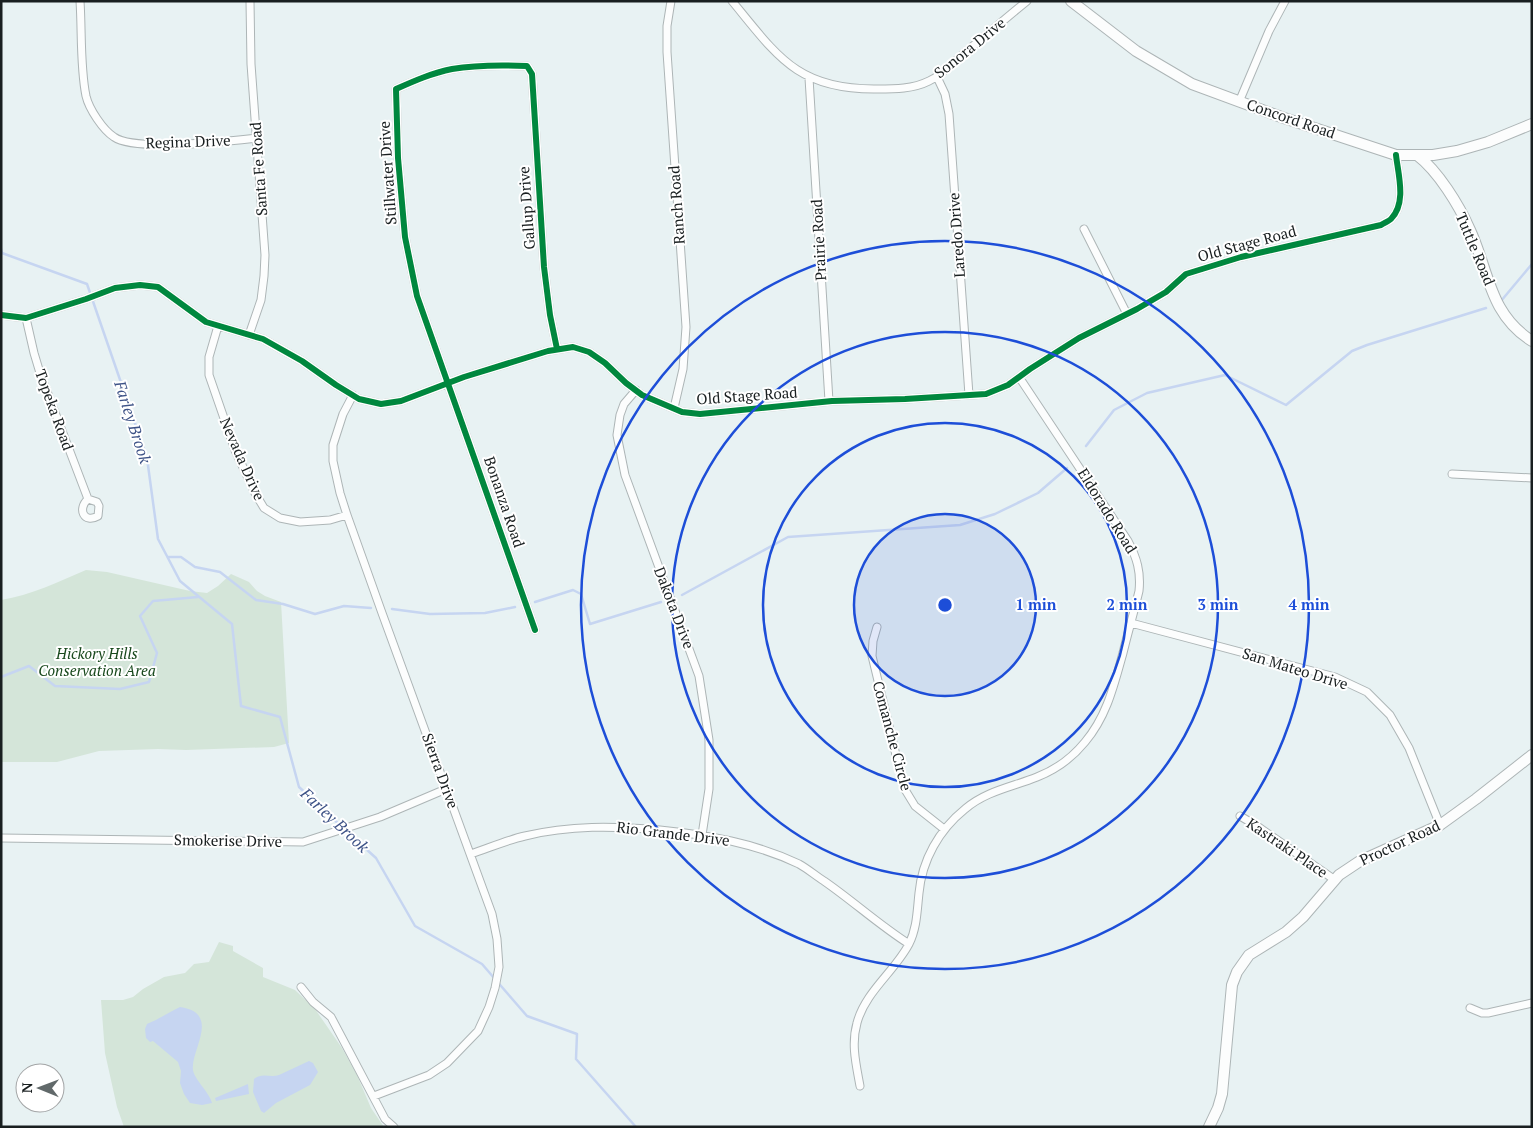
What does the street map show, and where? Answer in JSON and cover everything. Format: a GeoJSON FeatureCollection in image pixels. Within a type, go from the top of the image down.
{"type":"FeatureCollection","features":[{"type":"Feature","properties":{"kind":"main road","name":"Concord Road"},"geometry":{"type":"LineString","coordinates":[[1071,1],[1136,51],[1192,84],[1396,155],[1457,151],[1488,142],[1532,124]]}},
{"type":"Feature","properties":{"kind":"main road","name":"Tuttle Road"},"geometry":{"type":"LineString","coordinates":[[1417,155],[1425,161],[1456,204],[1470,230],[1488,281],[1508,322],[1532,341]]}},
{"type":"Feature","properties":{"kind":"main road","name":"Proctor Road"},"geometry":{"type":"LineString","coordinates":[[1209,1127],[1218,1108],[1225,1078],[1232,985],[1237,972],[1245,960],[1254,950],[1286,932],[1303,917],[1334,880],[1360,860],[1440,825],[1532,755]]}},
{"type":"Feature","properties":{"kind":"street","name":"Regina Drive"},"geometry":{"type":"LineString","coordinates":[[80,1],[86,98],[97,119],[114,137],[129,143],[149,145],[258,138]]}},
{"type":"Feature","properties":{"kind":"street","name":"Santa Fe Road"},"geometry":{"type":"LineString","coordinates":[[249,335],[261,300],[265,255],[252,64],[250,1]]}},
{"type":"Feature","properties":{"kind":"street","name":"Ranch Road"},"geometry":{"type":"LineString","coordinates":[[671,1],[667,26],[667,52],[686,327],[683,369],[674,408]]}},
{"type":"Feature","properties":{"kind":"street","name":"Sonora Drive"},"geometry":{"type":"LineString","coordinates":[[732,1],[778,55],[810,78],[843,87],[882,89],[916,86],[936,77],[1027,1]]}},
{"type":"Feature","properties":{"kind":"street"},"geometry":{"type":"LineString","coordinates":[[1240,102],[1269,31],[1285,1]]}},
{"type":"Feature","properties":{"kind":"street","name":"Stillwater Drive"},"geometry":{"type":"LineString","coordinates":[[448,383],[417,296],[405,237],[398,158],[396,89],[428,75],[452,69],[511,65],[526,66]]}},
{"type":"Feature","properties":{"kind":"street","name":"Gallup Drive"},"geometry":{"type":"LineString","coordinates":[[526,66],[532,74],[544,267],[550,315],[557,349]]}},
{"type":"Feature","properties":{"kind":"street","name":"Laredo Drive"},"geometry":{"type":"LineString","coordinates":[[936,77],[945,94],[949,114],[969,395]]}},
{"type":"Feature","properties":{"kind":"street","name":"Prairie Road"},"geometry":{"type":"LineString","coordinates":[[810,78],[829,401]]}},
{"type":"Feature","properties":{"kind":"street","name":"Old Stage Road"},"geometry":{"type":"LineString","coordinates":[[1,315],[26,318],[115,288],[140,285],[158,287],[206,322],[263,339],[302,361],[359,399],[381,404],[402,401],[503,364],[557,349],[573,347],[590,352],[642,395],[682,412],[700,414],[829,401],[986,394],[1008,385],[1079,338],[1166,292],[1186,274],[1241,257],[1381,225],[1391,219],[1399,205],[1400,189],[1396,155]]}},
{"type":"Feature","properties":{"kind":"street"},"geometry":{"type":"LineString","coordinates":[[1084,229],[1127,314]]}},
{"type":"Feature","properties":{"kind":"street","name":"Topeka Road"},"geometry":{"type":"LineString","coordinates":[[26,318],[40,373],[88,499]]}},
{"type":"Feature","properties":{"kind":"street","name":"Nevada Drive"},"geometry":{"type":"LineString","coordinates":[[218,326],[209,358],[209,376],[235,450],[264,508],[280,518],[300,522],[315,523],[347,515]]}},
{"type":"Feature","properties":{"kind":"street","name":"Eldorado Road"},"geometry":{"type":"LineString","coordinates":[[860,1086],[854,1042],[858,1021],[866,1004],[909,944],[917,920],[922,873],[935,842],[944,829],[965,808],[1001,788],[1045,774],[1065,762],[1085,743],[1102,718],[1110,700],[1140,584],[1140,570],[1136,556],[1124,533],[1019,377]]}},
{"type":"Feature","properties":{"kind":"street","name":"Bonanza Road"},"geometry":{"type":"LineString","coordinates":[[448,383],[535,630]]}},
{"type":"Feature","properties":{"kind":"street","name":"Dakota Drive"},"geometry":{"type":"LineString","coordinates":[[636,390],[624,404],[617,435],[625,475],[700,676],[709,733],[710,756],[709,789],[702,835]]}},
{"type":"Feature","properties":{"kind":"street","name":"Sierra Drive"},"geometry":{"type":"LineString","coordinates":[[353,395],[343,414],[333,445],[333,461],[347,515],[471,854],[492,914],[498,939],[498,967],[495,988],[478,1031],[447,1063],[428,1075],[374,1096]]}},
{"type":"Feature","properties":{"kind":"street"},"geometry":{"type":"LineString","coordinates":[[1452,474],[1532,478]]}},
{"type":"Feature","properties":{"kind":"street","name":"San Mateo Drive"},"geometry":{"type":"LineString","coordinates":[[1131,623],[1335,677],[1367,692],[1390,715],[1409,748],[1440,825]]}},
{"type":"Feature","properties":{"kind":"street","name":"Comanche Circle"},"geometry":{"type":"LineString","coordinates":[[877,628],[873,641],[872,656],[900,778],[909,799],[915,806],[944,829]]}},
{"type":"Feature","properties":{"kind":"street","name":"Smokerise Drive"},"geometry":{"type":"LineString","coordinates":[[1,838],[304,842],[380,817],[446,790]]}},
{"type":"Feature","properties":{"kind":"street","name":"Kastraki Place"},"geometry":{"type":"LineString","coordinates":[[1240,816],[1334,880]]}},
{"type":"Feature","properties":{"kind":"street","name":"Rio Grande Drive"},"geometry":{"type":"LineString","coordinates":[[471,854],[523,836],[593,826],[623,827],[719,837],[766,851],[800,865],[842,893],[890,932],[909,944]]}},
{"type":"Feature","properties":{"kind":"street"},"geometry":{"type":"LineString","coordinates":[[301,987],[313,1002],[331,1017],[385,1119],[394,1127]]}},
{"type":"Feature","properties":{"kind":"street"},"geometry":{"type":"LineString","coordinates":[[1470,1008],[1477,1012],[1488,1013],[1532,1003]]}},
{"type":"Feature","properties":{"kind":"green space","name":"Hickory Hills Conservation Area"},"geometry":{"type":"Polygon","coordinates":[[[86,570],[107,572],[190,591],[207,593],[231,574],[249,582],[257,591],[265,596],[281,602],[289,743],[274,747],[99,751],[57,762],[1,762],[1,600],[34,591],[86,570]]]}},
{"type":"Feature","properties":{"kind":"green space"},"geometry":{"type":"Polygon","coordinates":[[[219,942],[233,946],[233,951],[263,968],[263,977],[295,990],[315,1009],[342,1048],[357,1075],[371,1108],[384,1127],[124,1127],[117,1107],[105,1053],[101,1000],[123,1000],[133,997],[164,977],[185,973],[194,964],[209,962],[219,942]]]}},
{"type":"Feature","properties":{"kind":"water"},"geometry":{"type":"Polygon","coordinates":[[[180,1007],[192,1011],[199,1017],[202,1025],[193,1062],[193,1070],[212,1103],[202,1105],[190,1103],[180,1083],[181,1071],[178,1062],[153,1041],[150,1042],[146,1038],[145,1029],[147,1024],[180,1007]]]}},
{"type":"Feature","properties":{"kind":"water"},"geometry":{"type":"Polygon","coordinates":[[[309,1061],[313,1063],[318,1072],[310,1085],[276,1103],[264,1113],[261,1111],[253,1092],[254,1079],[263,1075],[279,1075],[309,1061]]]}},
{"type":"Feature","properties":{"kind":"water"},"geometry":{"type":"Polygon","coordinates":[[[248,1084],[249,1094],[216,1101],[215,1098],[248,1084]]]}},
{"type":"Feature","properties":{"kind":"waterway","name":"Farley Brook"},"geometry":{"type":"LineString","coordinates":[[1,249],[2,253],[87,284],[147,458],[158,539],[180,581],[232,624],[241,706],[280,717],[299,787],[342,827]]}},
{"type":"Feature","properties":{"kind":"waterway"},"geometry":{"type":"LineString","coordinates":[[1501,301],[1532,264]]}},
{"type":"Feature","properties":{"kind":"waterway"},"geometry":{"type":"LineString","coordinates":[[1086,446],[1114,410],[1147,393],[1225,375],[1286,405],[1352,351],[1486,308]]}},
{"type":"Feature","properties":{"kind":"waterway"},"geometry":{"type":"LineString","coordinates":[[682,595],[788,537],[960,525],[995,514],[1038,493],[1067,468]]}},
{"type":"Feature","properties":{"kind":"waterway"},"geometry":{"type":"LineString","coordinates":[[168,557],[181,557],[195,567],[220,572],[256,600],[283,604],[315,614],[344,606],[371,608]]}},
{"type":"Feature","properties":{"kind":"waterway"},"geometry":{"type":"LineString","coordinates":[[535,602],[573,590],[581,594],[590,624],[661,602]]}},
{"type":"Feature","properties":{"kind":"waterway"},"geometry":{"type":"LineString","coordinates":[[1,677],[29,666],[55,686],[120,689],[149,682],[157,653],[140,616],[153,601],[198,597]]}},
{"type":"Feature","properties":{"kind":"waterway"},"geometry":{"type":"LineString","coordinates":[[392,609],[430,614],[485,613],[515,607]]}},
{"type":"Feature","properties":{"kind":"waterway","name":"Farley Brook"},"geometry":{"type":"LineString","coordinates":[[346,831],[376,858],[415,926],[482,964],[527,1016],[577,1034],[576,1059],[636,1127]]}},
{"type":"Feature","properties":{"kind":"cycle path"},"geometry":{"type":"LineString","coordinates":[[535,630],[417,296],[405,237],[398,158],[396,89],[430,75],[461,68],[527,66],[532,74],[544,267],[550,315],[557,349]]}},
{"type":"Feature","properties":{"kind":"cycle path"},"geometry":{"type":"LineString","coordinates":[[1,315],[26,318],[115,288],[140,285],[158,287],[206,322],[263,339],[302,361],[359,399],[381,404],[401,401],[464,377],[548,351],[573,347],[589,352],[605,363],[642,395],[682,412],[700,414],[832,401],[986,394],[1008,385],[1079,338],[1166,292],[1186,274],[1241,257],[1381,225],[1388,221],[1396,212],[1400,197],[1400,179],[1396,155]]}}]}
